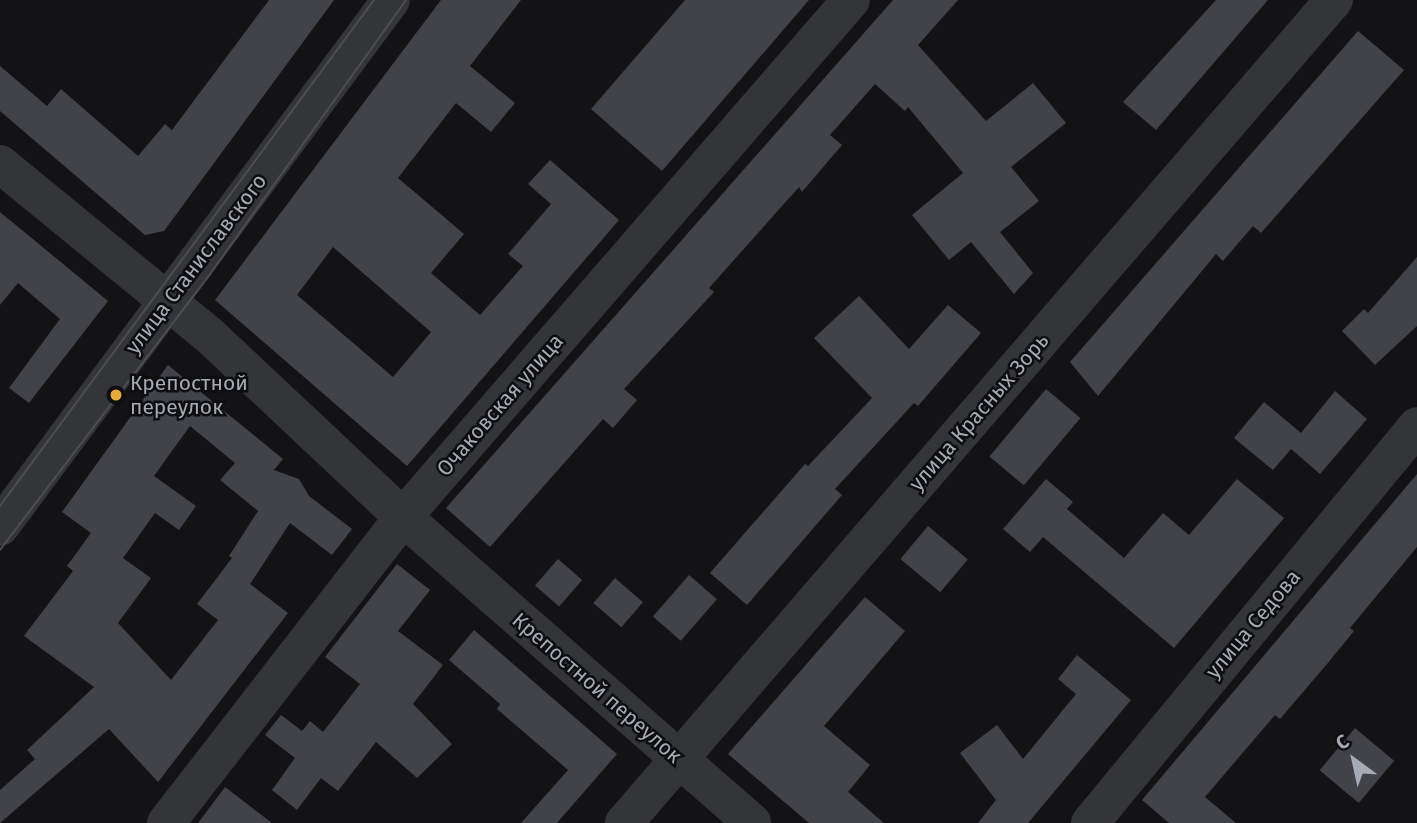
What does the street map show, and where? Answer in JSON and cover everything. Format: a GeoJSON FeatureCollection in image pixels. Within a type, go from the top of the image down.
{"type":"FeatureCollection","features":[{"type":"Feature","properties":{"kind":"street","name":"улица Станиславского"},"geometry":{"type":"LineString","coordinates":[[0,527],[391,0]]}},
{"type":"Feature","properties":{"kind":"street","name":"Очаковская улица"},"geometry":{"type":"LineString","coordinates":[[166,823],[403,517],[851,0]]}},
{"type":"Feature","properties":{"kind":"street","name":"улица Красных Зорь"},"geometry":{"type":"LineString","coordinates":[[624,823],[1334,0]]}},
{"type":"Feature","properties":{"kind":"street","name":"Крепостной переулок"},"geometry":{"type":"LineString","coordinates":[[0,164],[169,302],[403,517],[752,823]]}},
{"type":"Feature","properties":{"kind":"street","name":"улица Седова"},"geometry":{"type":"LineString","coordinates":[[1090,823],[1417,426]]}},
{"type":"Feature","properties":{"kind":"building"},"geometry":{"type":"Polygon","coordinates":[[[269,0],[334,0],[164,231],[145,235],[0,111],[0,66],[47,106],[61,89],[138,156],[165,124],[172,130],[269,0]]]}},
{"type":"Feature","properties":{"kind":"building"},"geometry":{"type":"Polygon","coordinates":[[[441,0],[521,0],[470,66],[515,103],[491,132],[456,103],[398,178],[464,234],[431,273],[480,315],[523,266],[508,254],[551,204],[528,184],[550,160],[619,220],[407,466],[215,300],[441,0]],[[333,247],[297,295],[393,377],[431,332],[333,247]]]}},
{"type":"Feature","properties":{"kind":"building"},"geometry":{"type":"Polygon","coordinates":[[[685,0],[809,0],[662,171],[591,109],[685,0]]]}},
{"type":"Feature","properties":{"kind":"building"},"geometry":{"type":"Polygon","coordinates":[[[893,0],[958,0],[918,45],[986,121],[1033,83],[1066,123],[1011,167],[1039,201],[1000,232],[1033,273],[1014,294],[971,242],[949,260],[912,215],[963,173],[908,107],[905,111],[875,84],[830,135],[842,145],[802,192],[799,187],[709,288],[714,292],[624,389],[637,400],[613,428],[603,419],[490,547],[446,508],[893,0]]]}},
{"type":"Feature","properties":{"kind":"building"},"geometry":{"type":"Polygon","coordinates":[[[1216,0],[1268,0],[1156,130],[1123,102],[1216,0]]]}},
{"type":"Feature","properties":{"kind":"building"},"geometry":{"type":"Polygon","coordinates":[[[1358,31],[1404,70],[1261,233],[1253,226],[1223,261],[1216,254],[1098,396],[1070,362],[1358,31]]]}},
{"type":"Feature","properties":{"kind":"building"},"geometry":{"type":"Polygon","coordinates":[[[0,212],[108,301],[29,403],[9,388],[60,319],[18,283],[0,305],[0,212]]]}},
{"type":"Feature","properties":{"kind":"building"},"geometry":{"type":"Polygon","coordinates":[[[1417,257],[1417,326],[1375,365],[1342,331],[1364,309],[1368,313],[1417,257]]]}},
{"type":"Feature","properties":{"kind":"building"},"geometry":{"type":"Polygon","coordinates":[[[859,296],[909,349],[948,305],[981,333],[918,406],[914,403],[835,489],[842,495],[747,605],[710,573],[805,464],[808,466],[872,398],[814,338],[859,296]]]}},
{"type":"Feature","properties":{"kind":"building"},"geometry":{"type":"Polygon","coordinates":[[[168,365],[283,459],[274,470],[299,479],[309,496],[352,529],[332,555],[290,523],[250,584],[288,613],[158,782],[109,729],[0,823],[0,790],[35,759],[27,750],[94,687],[24,636],[73,571],[67,566],[91,533],[62,512],[168,365]],[[190,426],[154,476],[196,506],[179,530],[155,513],[123,558],[151,578],[118,623],[171,680],[218,620],[197,604],[232,558],[229,556],[258,511],[220,480],[235,463],[190,426]]]}},
{"type":"Feature","properties":{"kind":"building"},"geometry":{"type":"Polygon","coordinates":[[[1046,389],[1080,418],[1024,485],[989,456],[1046,389]]]}},
{"type":"Feature","properties":{"kind":"building"},"geometry":{"type":"Polygon","coordinates":[[[1335,391],[1367,419],[1320,474],[1291,449],[1273,470],[1234,438],[1264,402],[1301,433],[1335,391]]]}},
{"type":"Feature","properties":{"kind":"building"},"geometry":{"type":"Polygon","coordinates":[[[1417,474],[1417,547],[1350,628],[1354,631],[1327,664],[1280,719],[1275,715],[1205,797],[1236,823],[1169,823],[1142,800],[1417,474]]]}},
{"type":"Feature","properties":{"kind":"building"},"geometry":{"type":"Polygon","coordinates":[[[1046,479],[1073,502],[1067,509],[1124,558],[1163,513],[1189,535],[1237,479],[1284,518],[1174,648],[1043,537],[1030,552],[1003,529],[1046,479]]]}},
{"type":"Feature","properties":{"kind":"building"},"geometry":{"type":"Polygon","coordinates":[[[928,526],[968,559],[940,592],[900,559],[928,526]]]}},
{"type":"Feature","properties":{"kind":"building"},"geometry":{"type":"Polygon","coordinates":[[[558,559],[582,580],[559,606],[535,585],[558,559]]]}},
{"type":"Feature","properties":{"kind":"building"},"geometry":{"type":"Polygon","coordinates":[[[397,564],[430,590],[398,631],[443,665],[413,704],[452,744],[417,778],[376,742],[338,791],[321,778],[297,810],[272,790],[295,758],[265,735],[281,715],[302,731],[310,721],[323,732],[360,684],[325,657],[397,564]]]}},
{"type":"Feature","properties":{"kind":"building"},"geometry":{"type":"Polygon","coordinates":[[[689,575],[717,599],[681,641],[653,617],[689,575]]]}},
{"type":"Feature","properties":{"kind":"building"},"geometry":{"type":"Polygon","coordinates":[[[615,578],[643,602],[621,627],[593,603],[615,578]]]}},
{"type":"Feature","properties":{"kind":"building"},"geometry":{"type":"Polygon","coordinates":[[[865,597],[905,631],[824,726],[870,765],[848,792],[884,823],[809,823],[728,754],[865,597]]]}},
{"type":"Feature","properties":{"kind":"building"},"geometry":{"type":"Polygon","coordinates":[[[474,630],[617,754],[557,823],[521,823],[568,770],[497,709],[500,704],[449,660],[474,630]]]}},
{"type":"Feature","properties":{"kind":"building"},"geometry":{"type":"Polygon","coordinates":[[[1077,655],[1131,700],[1028,823],[978,823],[996,800],[960,753],[997,725],[1023,759],[1076,694],[1058,679],[1077,655]]]}},
{"type":"Feature","properties":{"kind":"building"},"geometry":{"type":"Polygon","coordinates":[[[1355,728],[1394,761],[1359,803],[1320,770],[1355,728]]]}},
{"type":"Feature","properties":{"kind":"building"},"geometry":{"type":"Polygon","coordinates":[[[225,787],[272,823],[198,823],[225,787]]]}},
{"type":"Feature","properties":{"kind":"tram line"},"geometry":{"type":"LineString","coordinates":[[0,506],[374,0]]}},
{"type":"Feature","properties":{"kind":"tram line"},"geometry":{"type":"LineString","coordinates":[[0,550],[210,274],[406,0]]}},
{"type":"Feature","properties":{"kind":"place","name":"Крепостной переулок"},"geometry":{"type":"Point","coordinates":[116,395]}}]}
